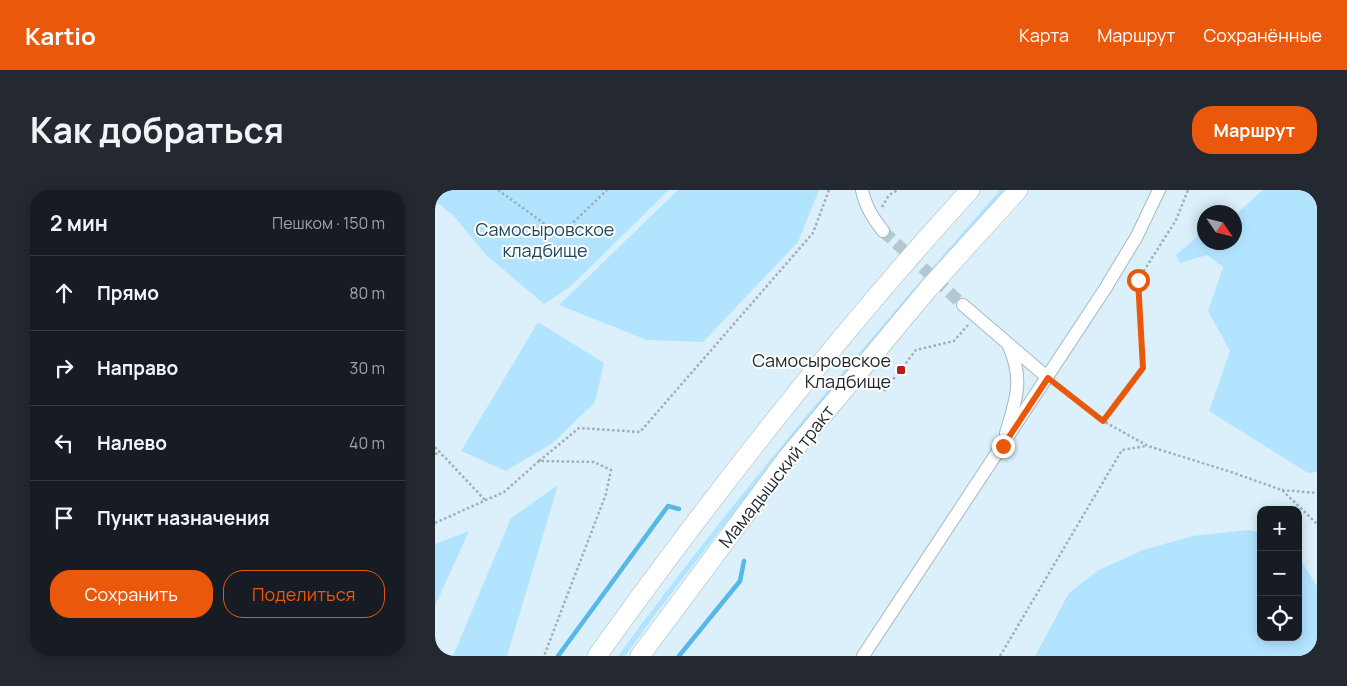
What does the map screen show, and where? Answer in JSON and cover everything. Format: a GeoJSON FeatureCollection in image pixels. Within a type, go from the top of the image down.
{"type":"FeatureCollection","features":[{"type":"Feature","properties":{"kind":"main road","name":"Мамадышский тракт"},"geometry":{"type":"LineString","coordinates":[[597,656],[660,568],[762,436],[902,265],[970,190]]}},
{"type":"Feature","properties":{"kind":"main road","name":"Мамадышский тракт"},"geometry":{"type":"LineString","coordinates":[[640,656],[788,457],[929,288],[1018,190]]}},
{"type":"Feature","properties":{"kind":"street"},"geometry":{"type":"LineString","coordinates":[[862,190],[863,199],[872,217],[883,231]]}},
{"type":"Feature","properties":{"kind":"street"},"geometry":{"type":"LineString","coordinates":[[863,656],[1110,282],[1137,236],[1159,190]]}},
{"type":"Feature","properties":{"kind":"street"},"geometry":{"type":"LineString","coordinates":[[963,305],[1048,378]]}},
{"type":"Feature","properties":{"kind":"street"},"geometry":{"type":"LineString","coordinates":[[1003,446],[1017,396],[1019,379],[1016,363],[1008,344]]}},
{"type":"Feature","properties":{"kind":"path"},"geometry":{"type":"LineString","coordinates":[[498,190],[561,235],[607,190]]}},
{"type":"Feature","properties":{"kind":"path"},"geometry":{"type":"LineString","coordinates":[[435,523],[504,492],[579,428],[640,432],[813,233],[829,190]]}},
{"type":"Feature","properties":{"kind":"path"},"geometry":{"type":"LineString","coordinates":[[887,214],[882,207],[889,195],[898,190]]}},
{"type":"Feature","properties":{"kind":"path"},"geometry":{"type":"LineString","coordinates":[[1103,421],[1143,368],[1138,280],[1176,220],[1188,190]]}},
{"type":"Feature","properties":{"kind":"path"},"geometry":{"type":"LineString","coordinates":[[884,392],[916,350],[954,341]]}},
{"type":"Feature","properties":{"kind":"path"},"geometry":{"type":"LineString","coordinates":[[1048,378],[1103,421],[1148,446],[1282,490],[1317,493]]}},
{"type":"Feature","properties":{"kind":"path"},"geometry":{"type":"LineString","coordinates":[[435,446],[485,500]]}},
{"type":"Feature","properties":{"kind":"path"},"geometry":{"type":"LineString","coordinates":[[1000,656],[1122,450],[1148,446]]}},
{"type":"Feature","properties":{"kind":"path"},"geometry":{"type":"LineString","coordinates":[[435,454],[440,452]]}},
{"type":"Feature","properties":{"kind":"path"},"geometry":{"type":"LineString","coordinates":[[539,461],[594,462],[611,470],[605,494],[544,656]]}},
{"type":"Feature","properties":{"kind":"path"},"geometry":{"type":"LineString","coordinates":[[1282,490],[1317,524]]}},
{"type":"Feature","properties":{"kind":"green space","name":"Самосыровское кладбище"},"geometry":{"type":"Polygon","coordinates":[[[435,190],[669,190],[570,287],[544,304],[486,255],[453,215],[435,201],[435,190]]]}},
{"type":"Feature","properties":{"kind":"green space"},"geometry":{"type":"Polygon","coordinates":[[[678,190],[819,190],[798,242],[703,342],[647,340],[559,305],[678,190]]]}},
{"type":"Feature","properties":{"kind":"green space"},"geometry":{"type":"Polygon","coordinates":[[[1000,190],[1008,190],[763,477],[670,595],[625,656],[618,656],[756,477],[901,304],[1000,190]]]}},
{"type":"Feature","properties":{"kind":"green space"},"geometry":{"type":"Polygon","coordinates":[[[1263,190],[1317,190],[1317,472],[1308,473],[1209,411],[1230,351],[1208,311],[1223,267],[1207,255],[1180,263],[1176,255],[1197,237],[1197,250],[1242,250],[1242,209],[1263,190]]]}},
{"type":"Feature","properties":{"kind":"green space"},"geometry":{"type":"Polygon","coordinates":[[[538,322],[604,363],[595,402],[553,443],[506,471],[461,451],[538,322]]]}},
{"type":"Feature","properties":{"kind":"green space"},"geometry":{"type":"Polygon","coordinates":[[[558,485],[507,656],[453,656],[511,518],[558,485]]]}},
{"type":"Feature","properties":{"kind":"green space"},"geometry":{"type":"Polygon","coordinates":[[[1248,530],[1257,532],[1257,641],[1302,641],[1302,562],[1317,586],[1317,656],[1035,656],[1069,593],[1097,571],[1143,550],[1193,536],[1248,530]]]}},
{"type":"Feature","properties":{"kind":"green space"},"geometry":{"type":"Polygon","coordinates":[[[469,531],[435,606],[435,544],[469,531]]]}},
{"type":"Feature","properties":{"kind":"waterway"},"geometry":{"type":"LineString","coordinates":[[558,656],[668,506],[679,509]]}},
{"type":"Feature","properties":{"kind":"waterway"},"geometry":{"type":"LineString","coordinates":[[679,656],[740,581],[744,561]]}},
{"type":"Feature","properties":{"kind":"tunnel"},"geometry":{"type":"LineString","coordinates":[[883,231],[963,305]]}},
{"type":"Feature","properties":{"kind":"place","name":"Самосыровское Кладбище"},"geometry":{"type":"Point","coordinates":[901,370]}},
{"type":"Feature","properties":{"kind":"route"},"geometry":{"type":"LineString","coordinates":[[1003,446],[1048,378],[1103,421],[1143,368],[1138,280]]}}]}
